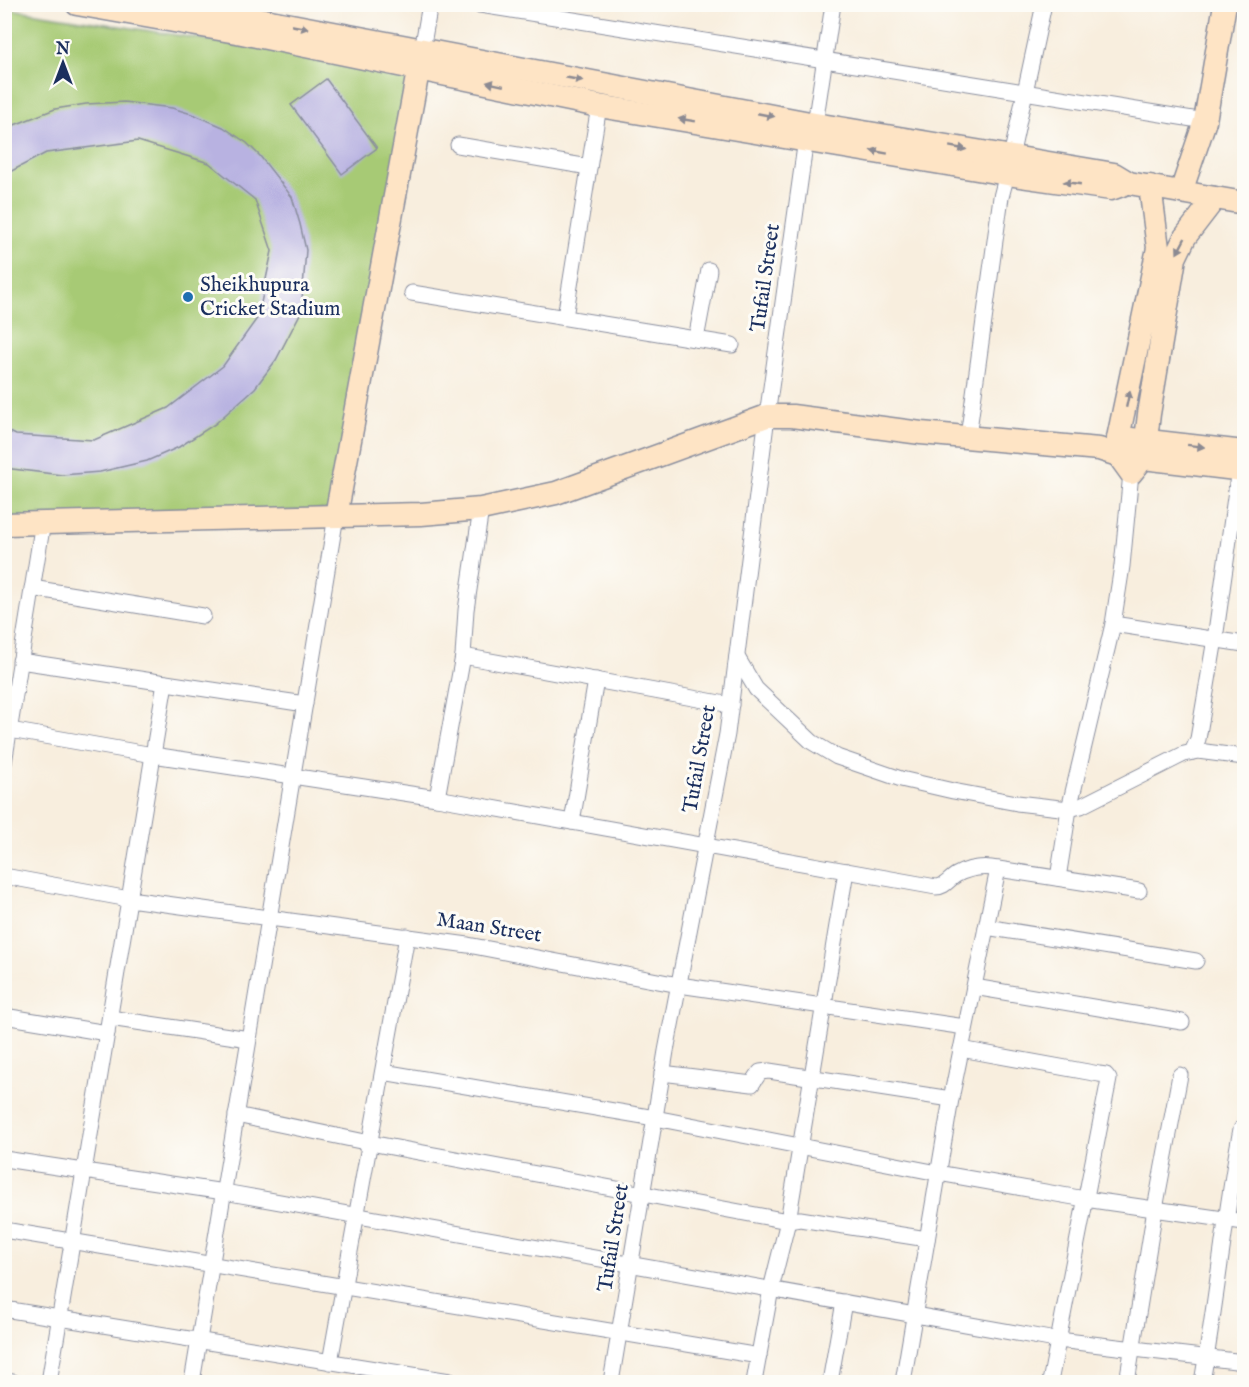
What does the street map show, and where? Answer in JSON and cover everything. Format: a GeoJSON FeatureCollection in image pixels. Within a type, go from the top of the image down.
{"type":"FeatureCollection","features":[{"type":"Feature","properties":{"kind":"street"},"geometry":{"type":"LineString","coordinates":[[77,4],[242,33],[420,59],[811,132],[1009,166],[1114,174],[1139,184],[1245,203]]}},
{"type":"Feature","properties":{"kind":"street"},"geometry":{"type":"LineString","coordinates":[[180,4],[420,59],[599,106],[811,132]]}},
{"type":"Feature","properties":{"kind":"street"},"geometry":{"type":"LineString","coordinates":[[192,1383],[336,516],[430,4]]}},
{"type":"Feature","properties":{"kind":"street"},"geometry":{"type":"LineString","coordinates":[[474,4],[562,11],[825,60],[1204,121]]}},
{"type":"Feature","properties":{"kind":"street","name":"Tufail Street"},"geometry":{"type":"LineString","coordinates":[[611,1383],[662,1073],[727,734],[767,416],[833,4]]}},
{"type":"Feature","properties":{"kind":"street"},"geometry":{"type":"LineString","coordinates":[[968,437],[1001,197],[1044,4]]}},
{"type":"Feature","properties":{"kind":"street"},"geometry":{"type":"LineString","coordinates":[[1181,192],[1204,121],[1225,4]]}},
{"type":"Feature","properties":{"kind":"street"},"geometry":{"type":"LineString","coordinates":[[565,318],[599,106]]}},
{"type":"Feature","properties":{"kind":"street"},"geometry":{"type":"LineString","coordinates":[[458,145],[589,167]]}},
{"type":"Feature","properties":{"kind":"street"},"geometry":{"type":"LineString","coordinates":[[1058,879],[1069,809],[1113,624],[1122,566],[1126,452],[1158,248],[1139,184]]}},
{"type":"Feature","properties":{"kind":"street"},"geometry":{"type":"LineString","coordinates":[[1126,452],[1149,414],[1174,258],[1185,237],[1215,198]]}},
{"type":"Feature","properties":{"kind":"street"},"geometry":{"type":"LineString","coordinates":[[696,339],[709,270]]}},
{"type":"Feature","properties":{"kind":"street"},"geometry":{"type":"LineString","coordinates":[[412,292],[732,345]]}},
{"type":"Feature","properties":{"kind":"street"},"geometry":{"type":"LineString","coordinates":[[4,524],[421,514],[481,509],[556,493],[767,416],[792,416],[968,437],[1243,464],[1198,739],[1192,752]]}},
{"type":"Feature","properties":{"kind":"street"},"geometry":{"type":"LineString","coordinates":[[436,798],[463,656],[466,610],[481,509]]}},
{"type":"Feature","properties":{"kind":"street"},"geometry":{"type":"LineString","coordinates":[[4,763],[7,729],[43,522]]}},
{"type":"Feature","properties":{"kind":"street"},"geometry":{"type":"LineString","coordinates":[[32,588],[203,616]]}},
{"type":"Feature","properties":{"kind":"street"},"geometry":{"type":"LineString","coordinates":[[1113,624],[1245,644]]}},
{"type":"Feature","properties":{"kind":"street"},"geometry":{"type":"LineString","coordinates":[[463,656],[731,705]]}},
{"type":"Feature","properties":{"kind":"street"},"geometry":{"type":"LineString","coordinates":[[737,657],[756,689],[812,742],[837,757],[901,779],[953,791],[1017,803],[1069,809],[1081,806],[1184,754],[1192,752],[1245,757]]}},
{"type":"Feature","properties":{"kind":"street"},"geometry":{"type":"LineString","coordinates":[[20,661],[305,704]]}},
{"type":"Feature","properties":{"kind":"street"},"geometry":{"type":"LineString","coordinates":[[572,822],[596,680]]}},
{"type":"Feature","properties":{"kind":"street"},"geometry":{"type":"LineString","coordinates":[[49,1383],[165,683]]}},
{"type":"Feature","properties":{"kind":"street"},"geometry":{"type":"LineString","coordinates":[[7,729],[153,755],[436,798],[936,887],[942,887],[956,875],[987,867],[1139,891]]}},
{"type":"Feature","properties":{"kind":"street"},"geometry":{"type":"LineString","coordinates":[[903,1383],[951,1100],[999,869]]}},
{"type":"Feature","properties":{"kind":"street"},"geometry":{"type":"LineString","coordinates":[[754,1383],[771,1289],[788,1221],[846,871]]}},
{"type":"Feature","properties":{"kind":"street","name":"Maan Street"},"geometry":{"type":"LineString","coordinates":[[4,876],[269,919],[468,945],[679,984],[965,1027]]}},
{"type":"Feature","properties":{"kind":"street"},"geometry":{"type":"LineString","coordinates":[[986,927],[1196,961]]}},
{"type":"Feature","properties":{"kind":"street"},"geometry":{"type":"LineString","coordinates":[[330,1362],[408,936]]}},
{"type":"Feature","properties":{"kind":"street"},"geometry":{"type":"LineString","coordinates":[[974,987],[1182,1022]]}},
{"type":"Feature","properties":{"kind":"street"},"geometry":{"type":"LineString","coordinates":[[4,1016],[107,1033]]}},
{"type":"Feature","properties":{"kind":"street"},"geometry":{"type":"LineString","coordinates":[[110,1017],[249,1039]]}},
{"type":"Feature","properties":{"kind":"street"},"geometry":{"type":"LineString","coordinates":[[961,1049],[1108,1077],[1109,1084],[1050,1383]]}},
{"type":"Feature","properties":{"kind":"street"},"geometry":{"type":"LineString","coordinates":[[662,1073],[752,1084],[763,1071],[951,1100]]}},
{"type":"Feature","properties":{"kind":"street"},"geometry":{"type":"LineString","coordinates":[[383,1072],[655,1118],[1085,1199],[1245,1222]]}},
{"type":"Feature","properties":{"kind":"street"},"geometry":{"type":"LineString","coordinates":[[1127,1383],[1155,1209],[1180,1076]]}},
{"type":"Feature","properties":{"kind":"street"},"geometry":{"type":"LineString","coordinates":[[237,1115],[370,1143],[788,1221],[800,1219],[927,1239]]}},
{"type":"Feature","properties":{"kind":"street"},"geometry":{"type":"LineString","coordinates":[[1202,1383],[1229,1194],[1241,1129]]}},
{"type":"Feature","properties":{"kind":"street"},"geometry":{"type":"LineString","coordinates":[[4,1159],[224,1192],[1059,1340],[1245,1362]]}},
{"type":"Feature","properties":{"kind":"street"},"geometry":{"type":"LineString","coordinates":[[4,1230],[759,1356]]}},
{"type":"Feature","properties":{"kind":"street"},"geometry":{"type":"LineString","coordinates":[[830,1383],[844,1302]]}},
{"type":"Feature","properties":{"kind":"street"},"geometry":{"type":"LineString","coordinates":[[4,1309],[456,1383]]}},
{"type":"Feature","properties":{"kind":"street"},"geometry":{"type":"LineString","coordinates":[[4,1381],[13,1383]]}},
{"type":"Feature","properties":{"kind":"green space","name":"Sheikhupura Cricket Stadium"},"geometry":{"type":"Polygon","coordinates":[[[4,8],[400,70],[413,85],[332,510],[5,518],[4,8]]]}},
{"type":"Feature","properties":{"kind":"building"},"geometry":{"type":"Polygon","coordinates":[[[326,79],[377,148],[342,174],[291,105],[326,79]]]}},
{"type":"Feature","properties":{"kind":"building"},"geometry":{"type":"Polygon","coordinates":[[[124,102],[172,108],[195,115],[223,127],[247,143],[260,156],[292,197],[300,224],[306,250],[301,312],[276,360],[255,388],[215,424],[179,447],[147,461],[100,472],[62,475],[4,468],[4,429],[16,435],[94,440],[168,408],[223,366],[258,317],[272,251],[255,200],[209,163],[138,141],[46,153],[4,175],[4,129],[55,109],[86,104],[124,102]]]}},
{"type":"Feature","properties":{"kind":"place","name":"Sheikhupura Cricket Stadium"},"geometry":{"type":"Point","coordinates":[188,297]}}]}
